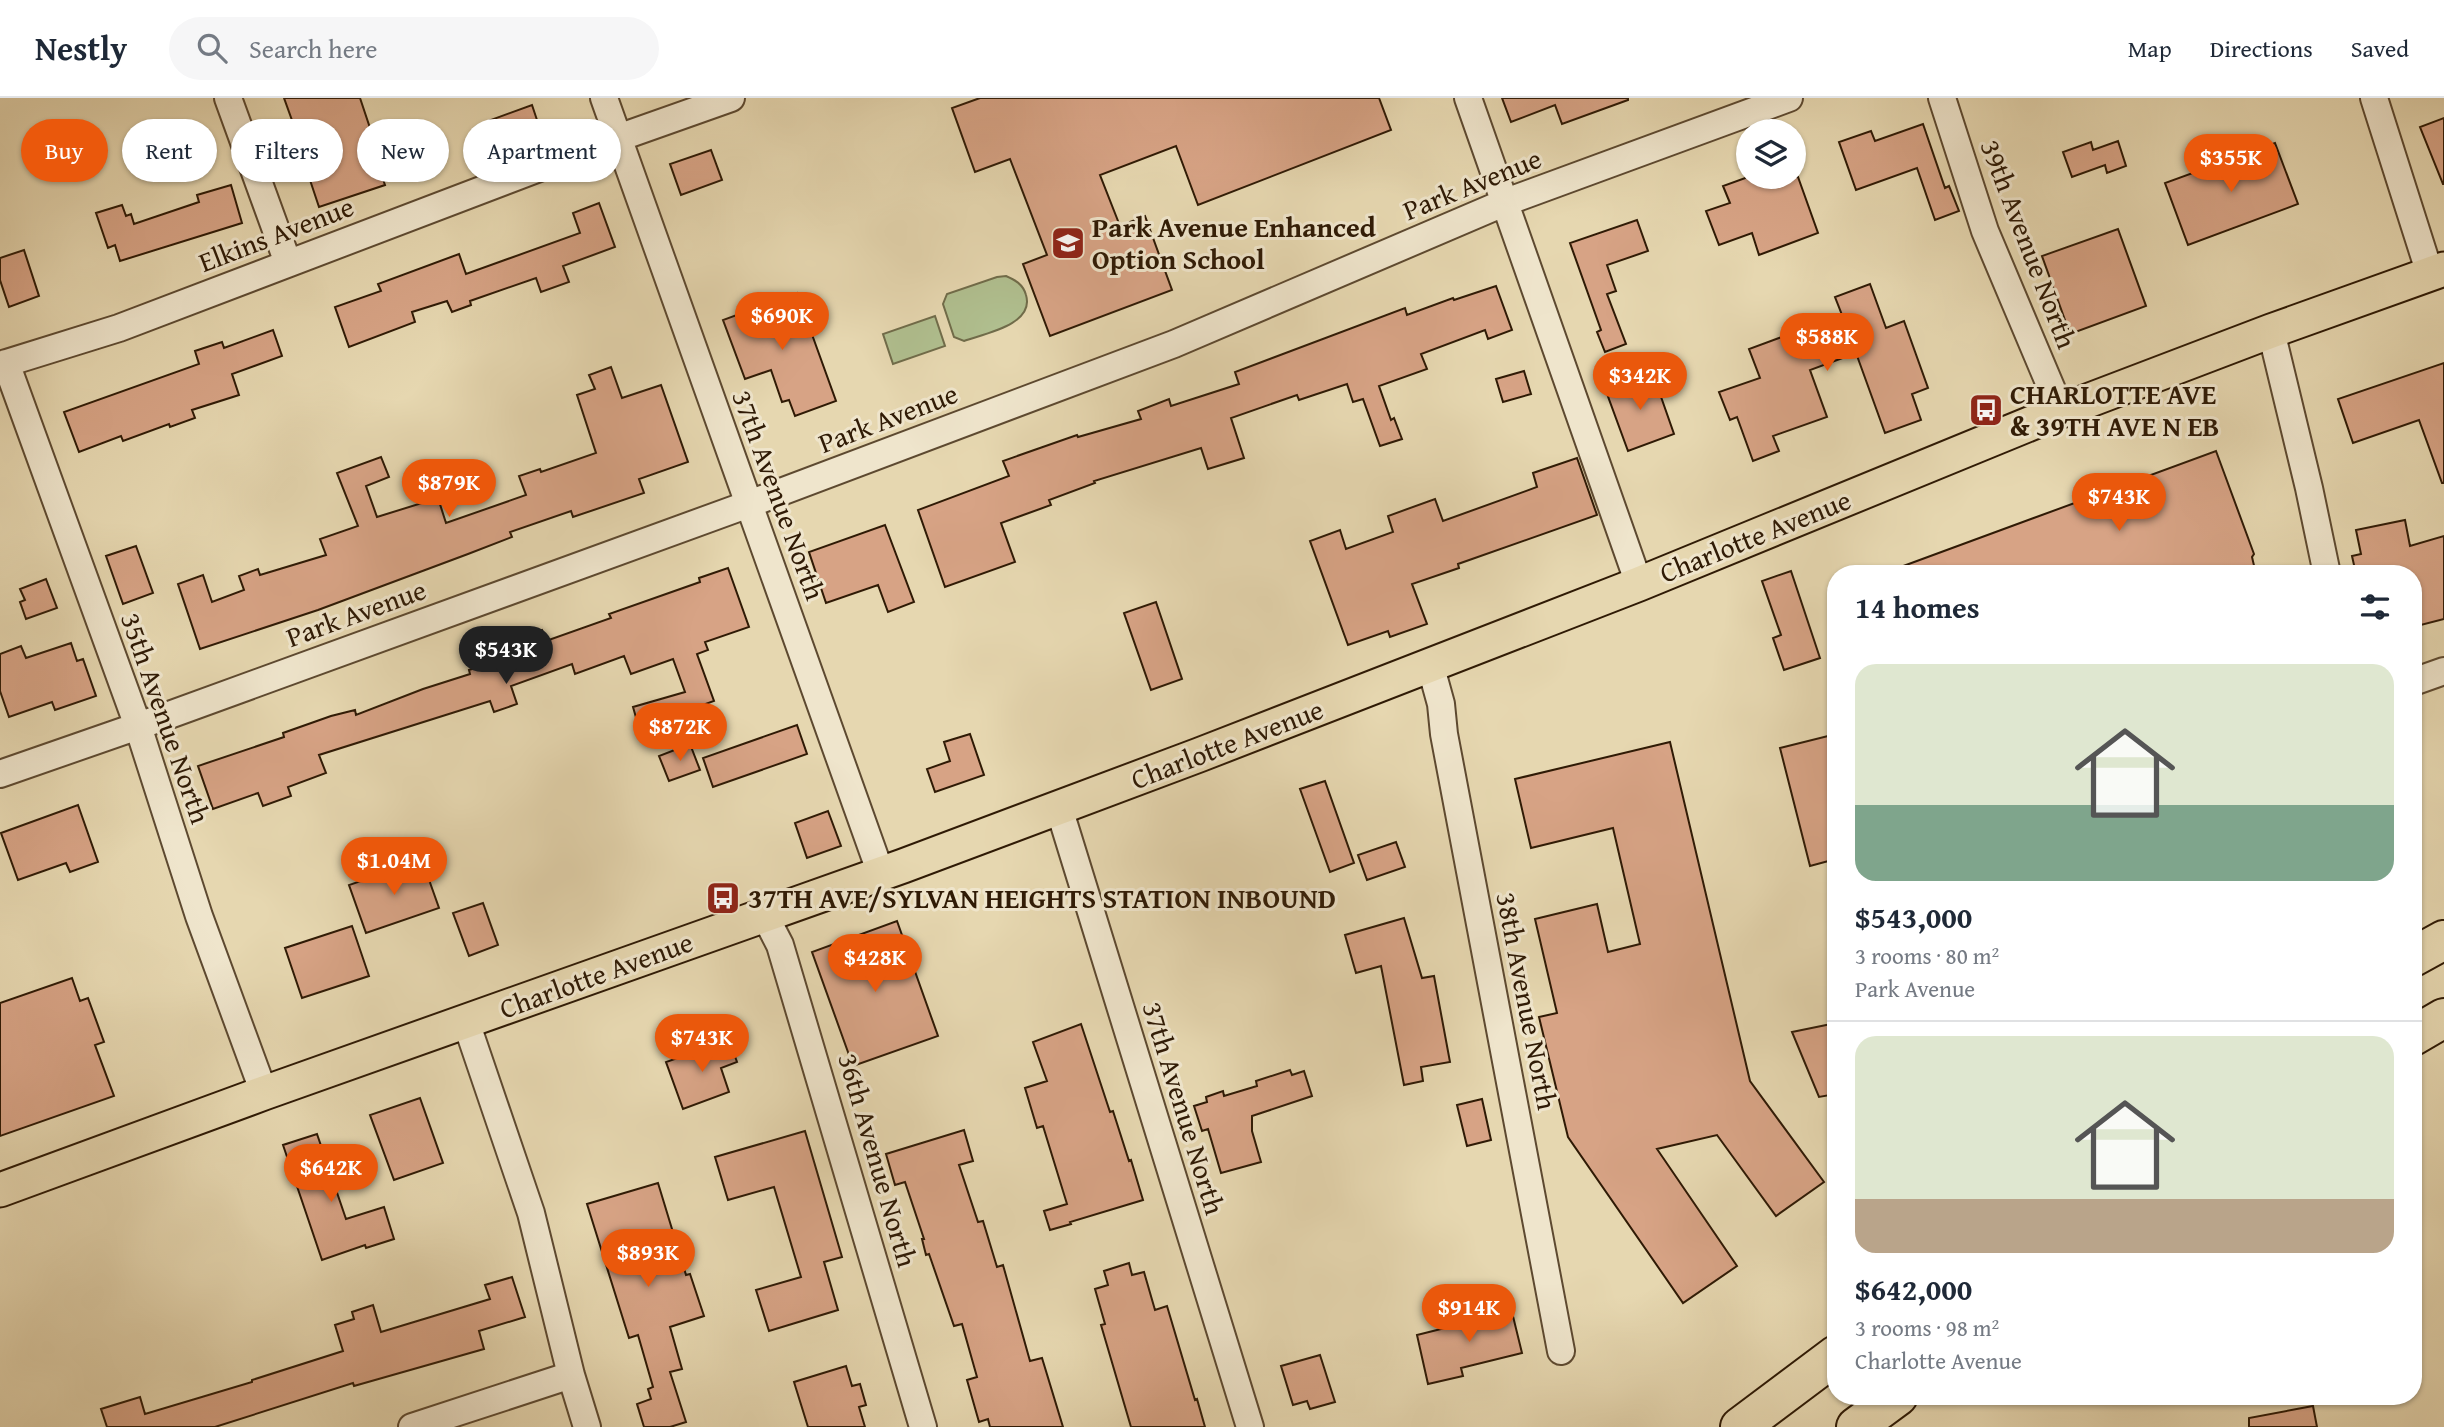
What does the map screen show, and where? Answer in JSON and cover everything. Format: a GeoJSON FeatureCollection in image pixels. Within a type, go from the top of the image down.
{"type":"FeatureCollection","features":[{"type":"Feature","properties":{"kind":"highway"},"geometry":{"type":"LineString","coordinates":[[2422,952],[2444,940]]}},
{"type":"Feature","properties":{"kind":"highway"},"geometry":{"type":"LineString","coordinates":[[2422,1031],[2444,1018]]}},
{"type":"Feature","properties":{"kind":"highway"},"geometry":{"type":"LineString","coordinates":[[1740,1427],[1827,1362]]}},
{"type":"Feature","properties":{"kind":"highway"},"geometry":{"type":"LineString","coordinates":[[1856,1427],[1886,1405]]}},
{"type":"Feature","properties":{"kind":"main road","name":"Charlotte Avenue"},"geometry":{"type":"LineString","coordinates":[[0,1190],[1059,808],[1640,584],[2061,411],[2437,271]]}},
{"type":"Feature","properties":{"kind":"street"},"geometry":{"type":"LineString","coordinates":[[228,98],[288,263]]}},
{"type":"Feature","properties":{"kind":"street","name":"37th Avenue North"},"geometry":{"type":"LineString","coordinates":[[604,98],[611,119]]}},
{"type":"Feature","properties":{"kind":"street","name":"Elkins Avenue"},"geometry":{"type":"LineString","coordinates":[[621,137],[731,98]]}},
{"type":"Feature","properties":{"kind":"street"},"geometry":{"type":"LineString","coordinates":[[1468,98],[1640,584]]}},
{"type":"Feature","properties":{"kind":"street","name":"Park Avenue"},"geometry":{"type":"LineString","coordinates":[[0,774],[749,504],[1174,344],[1506,202],[1789,98]]}},
{"type":"Feature","properties":{"kind":"street","name":"39th Avenue North"},"geometry":{"type":"LineString","coordinates":[[1942,98],[1985,231],[2061,411]]}},
{"type":"Feature","properties":{"kind":"street"},"geometry":{"type":"LineString","coordinates":[[2374,98],[2437,271]]}},
{"type":"Feature","properties":{"kind":"street","name":"37th Avenue North"},"geometry":{"type":"LineString","coordinates":[[621,146],[881,874]]}},
{"type":"Feature","properties":{"kind":"street","name":"Elkins Avenue"},"geometry":{"type":"LineString","coordinates":[[3,364],[119,328],[502,182]]}},
{"type":"Feature","properties":{"kind":"street"},"geometry":{"type":"LineString","coordinates":[[2271,331],[2325,565]]}},
{"type":"Feature","properties":{"kind":"street","name":"35th Avenue North"},"geometry":{"type":"LineString","coordinates":[[3,364],[138,726],[200,916],[264,1093]]}},
{"type":"Feature","properties":{"kind":"street","name":"38th Avenue North"},"geometry":{"type":"LineString","coordinates":[[1430,664],[1441,704],[1444,734],[1561,1351]]}},
{"type":"Feature","properties":{"kind":"street"},"geometry":{"type":"LineString","coordinates":[[2422,679],[2444,671]]}},
{"type":"Feature","properties":{"kind":"street","name":"37th Avenue North"},"geometry":{"type":"LineString","coordinates":[[1059,808],[1250,1427]]}},
{"type":"Feature","properties":{"kind":"street","name":"36th Avenue North"},"geometry":{"type":"LineString","coordinates":[[764,914],[780,945],[923,1427]]}},
{"type":"Feature","properties":{"kind":"street"},"geometry":{"type":"LineString","coordinates":[[466,1022],[531,1213],[571,1375],[587,1427]]}},
{"type":"Feature","properties":{"kind":"street"},"geometry":{"type":"LineString","coordinates":[[412,1427],[571,1375]]}},
{"type":"Feature","properties":{"kind":"green space"},"geometry":{"type":"Polygon","coordinates":[[[1006,276],[1025,291],[1027,305],[1023,314],[1006,327],[964,341],[954,337],[943,304],[947,294],[1006,276]]]}},
{"type":"Feature","properties":{"kind":"green space"},"geometry":{"type":"Polygon","coordinates":[[[935,316],[945,346],[893,364],[883,334],[935,316]]]}},
{"type":"Feature","properties":{"kind":"building"},"geometry":{"type":"Polygon","coordinates":[[[284,98],[360,98],[367,119],[357,119],[357,182],[384,182],[385,185],[319,207],[311,182],[343,182],[343,119],[292,119],[284,98]]]}},
{"type":"Feature","properties":{"kind":"building"},"geometry":{"type":"Polygon","coordinates":[[[980,98],[1379,98],[1391,130],[1198,205],[1176,146],[1100,175],[1120,226],[1145,216],[1172,290],[1050,336],[1023,264],[1047,255],[1010,159],[975,172],[952,108],[980,98]]]}},
{"type":"Feature","properties":{"kind":"building"},"geometry":{"type":"Polygon","coordinates":[[[1502,98],[1628,100],[1562,124],[1555,105],[1511,122],[1502,98]]]}},
{"type":"Feature","properties":{"kind":"building"},"geometry":{"type":"Polygon","coordinates":[[[532,105],[537,119],[494,119],[532,105]]]}},
{"type":"Feature","properties":{"kind":"building"},"geometry":{"type":"Polygon","coordinates":[[[2444,118],[2444,184],[2443,184],[2420,127],[2444,118]]]}},
{"type":"Feature","properties":{"kind":"building"},"geometry":{"type":"Polygon","coordinates":[[[1923,124],[1945,188],[1949,186],[1959,211],[1935,220],[1917,168],[1856,190],[1839,142],[1871,131],[1875,141],[1923,124]]]}},
{"type":"Feature","properties":{"kind":"building"},"geometry":{"type":"Polygon","coordinates":[[[2118,141],[2126,166],[2107,173],[2105,165],[2072,177],[2063,152],[2091,142],[2093,150],[2118,141]]]}},
{"type":"Feature","properties":{"kind":"building"},"geometry":{"type":"Polygon","coordinates":[[[2275,143],[2298,204],[2188,245],[2165,183],[2275,143]]]}},
{"type":"Feature","properties":{"kind":"building"},"geometry":{"type":"Polygon","coordinates":[[[711,150],[722,180],[681,195],[670,164],[711,150]]]}},
{"type":"Feature","properties":{"kind":"building"},"geometry":{"type":"Polygon","coordinates":[[[1736,181],[1736,189],[1802,189],[1818,233],[1759,255],[1752,233],[1719,245],[1706,211],[1730,203],[1723,186],[1736,181]]]}},
{"type":"Feature","properties":{"kind":"building"},"geometry":{"type":"Polygon","coordinates":[[[231,185],[242,223],[120,261],[115,245],[108,248],[96,213],[122,205],[126,216],[131,214],[134,224],[199,202],[197,195],[231,185]]]}},
{"type":"Feature","properties":{"kind":"building"},"geometry":{"type":"Polygon","coordinates":[[[599,203],[615,247],[563,266],[569,282],[541,292],[536,278],[470,301],[471,305],[452,312],[447,301],[412,312],[415,322],[349,347],[335,307],[381,291],[378,284],[459,254],[466,274],[580,233],[573,213],[599,203]]]}},
{"type":"Feature","properties":{"kind":"building"},"geometry":{"type":"Polygon","coordinates":[[[1637,220],[1648,251],[1607,265],[1616,291],[1607,294],[1626,344],[1605,352],[1597,332],[1601,330],[1570,243],[1637,220]]]}},
{"type":"Feature","properties":{"kind":"building"},"geometry":{"type":"Polygon","coordinates":[[[2118,229],[2146,306],[2070,334],[2042,256],[2118,229]]]}},
{"type":"Feature","properties":{"kind":"building"},"geometry":{"type":"Polygon","coordinates":[[[24,250],[39,296],[9,307],[0,280],[0,258],[24,250]]]}},
{"type":"Feature","properties":{"kind":"building"},"geometry":{"type":"Polygon","coordinates":[[[1870,284],[1886,328],[1904,321],[1928,388],[1912,394],[1921,420],[1885,433],[1856,353],[1810,370],[1827,417],[1773,436],[1779,451],[1753,461],[1737,417],[1730,420],[1719,392],[1760,378],[1749,349],[1842,315],[1835,297],[1870,284]]]}},
{"type":"Feature","properties":{"kind":"building"},"geometry":{"type":"Polygon","coordinates":[[[1496,286],[1512,330],[1488,339],[1485,330],[1421,354],[1427,369],[1379,386],[1391,420],[1394,418],[1402,439],[1380,446],[1363,399],[1353,402],[1347,384],[1299,400],[1297,395],[1231,418],[1244,458],[1208,469],[1201,448],[1094,481],[1095,483],[1049,500],[1051,505],[1001,523],[1015,562],[945,587],[918,510],[1009,476],[1003,461],[1077,435],[1078,437],[1141,419],[1138,411],[1169,399],[1171,406],[1239,384],[1235,372],[1405,308],[1407,315],[1496,286]]]}},
{"type":"Feature","properties":{"kind":"building"},"geometry":{"type":"Polygon","coordinates":[[[797,293],[836,401],[795,416],[789,400],[782,402],[771,370],[745,379],[723,320],[797,293]]]}},
{"type":"Feature","properties":{"kind":"building"},"geometry":{"type":"Polygon","coordinates":[[[273,330],[282,356],[232,374],[239,395],[192,410],[195,418],[170,427],[169,424],[123,441],[121,436],[79,452],[64,412],[199,364],[195,351],[222,342],[224,348],[273,330]]]}},
{"type":"Feature","properties":{"kind":"building"},"geometry":{"type":"Polygon","coordinates":[[[2444,363],[2444,483],[2419,420],[2353,443],[2338,399],[2444,363]]]}},
{"type":"Feature","properties":{"kind":"building"},"geometry":{"type":"Polygon","coordinates":[[[611,367],[622,398],[661,385],[688,462],[639,479],[644,493],[573,517],[571,511],[510,532],[512,537],[468,554],[318,610],[200,649],[178,584],[203,575],[212,602],[244,590],[239,576],[258,569],[260,575],[326,555],[320,539],[358,526],[337,473],[381,457],[389,477],[366,486],[377,517],[438,498],[446,523],[526,495],[519,476],[540,469],[541,472],[596,453],[577,395],[595,389],[589,375],[611,367]]]}},
{"type":"Feature","properties":{"kind":"building"},"geometry":{"type":"Polygon","coordinates":[[[1524,371],[1531,394],[1503,402],[1496,379],[1524,371]]]}},
{"type":"Feature","properties":{"kind":"building"},"geometry":{"type":"Polygon","coordinates":[[[1653,374],[1674,434],[1628,451],[1606,391],[1653,374]]]}},
{"type":"Feature","properties":{"kind":"building"},"geometry":{"type":"Polygon","coordinates":[[[2216,451],[2254,554],[2254,565],[1906,565],[2216,451]]]}},
{"type":"Feature","properties":{"kind":"building"},"geometry":{"type":"Polygon","coordinates":[[[1577,458],[1597,515],[1458,564],[1459,568],[1412,584],[1427,624],[1390,637],[1388,631],[1348,645],[1310,541],[1340,530],[1346,549],[1393,532],[1388,516],[1435,499],[1443,521],[1537,487],[1533,473],[1577,458]]]}},
{"type":"Feature","properties":{"kind":"building"},"geometry":{"type":"Polygon","coordinates":[[[2405,520],[2410,546],[2444,536],[2444,619],[2422,625],[2422,565],[2354,565],[2352,556],[2361,554],[2356,530],[2405,520]]]}},
{"type":"Feature","properties":{"kind":"building"},"geometry":{"type":"Polygon","coordinates":[[[885,525],[914,602],[888,612],[878,585],[826,603],[809,552],[885,525]]]}},
{"type":"Feature","properties":{"kind":"building"},"geometry":{"type":"Polygon","coordinates":[[[136,546],[153,593],[123,604],[106,556],[136,546]]]}},
{"type":"Feature","properties":{"kind":"building"},"geometry":{"type":"Polygon","coordinates":[[[728,568],[749,627],[705,642],[708,650],[697,654],[714,701],[639,728],[633,707],[685,692],[673,659],[631,674],[624,656],[575,674],[572,664],[511,686],[517,704],[494,712],[490,701],[319,755],[326,773],[288,787],[291,796],[263,806],[258,793],[213,809],[198,766],[284,737],[283,733],[331,716],[355,710],[356,715],[470,674],[469,670],[516,654],[511,641],[542,630],[546,641],[611,618],[609,614],[700,582],[699,578],[728,568]]]}},
{"type":"Feature","properties":{"kind":"building"},"geometry":{"type":"Polygon","coordinates":[[[1791,571],[1820,658],[1784,670],[1773,638],[1781,635],[1762,581],[1791,571]]]}},
{"type":"Feature","properties":{"kind":"building"},"geometry":{"type":"Polygon","coordinates":[[[46,579],[57,608],[26,619],[20,602],[25,600],[20,589],[46,579]]]}},
{"type":"Feature","properties":{"kind":"building"},"geometry":{"type":"Polygon","coordinates":[[[1156,602],[1182,679],[1151,690],[1124,613],[1156,602]]]}},
{"type":"Feature","properties":{"kind":"building"},"geometry":{"type":"Polygon","coordinates":[[[71,643],[77,661],[83,659],[96,696],[55,710],[52,702],[9,717],[0,691],[0,654],[21,646],[26,658],[71,643]]]}},
{"type":"Feature","properties":{"kind":"building"},"geometry":{"type":"Polygon","coordinates":[[[797,725],[807,754],[713,787],[703,758],[797,725]]]}},
{"type":"Feature","properties":{"kind":"building"},"geometry":{"type":"Polygon","coordinates":[[[970,734],[984,775],[935,792],[927,769],[950,761],[944,742],[970,734]]]}},
{"type":"Feature","properties":{"kind":"building"},"geometry":{"type":"Polygon","coordinates":[[[1827,736],[1827,861],[1810,866],[1780,748],[1827,736]]]}},
{"type":"Feature","properties":{"kind":"building"},"geometry":{"type":"Polygon","coordinates":[[[1670,742],[1750,1081],[1824,1182],[1776,1216],[1717,1135],[1657,1149],[1737,1266],[1683,1303],[1568,1137],[1539,1017],[1557,1013],[1535,919],[1597,904],[1608,952],[1640,944],[1613,828],[1531,848],[1515,779],[1670,742]]]}},
{"type":"Feature","properties":{"kind":"building"},"geometry":{"type":"Polygon","coordinates":[[[690,744],[700,770],[669,781],[659,756],[690,744]]]}},
{"type":"Feature","properties":{"kind":"building"},"geometry":{"type":"Polygon","coordinates":[[[1325,781],[1354,863],[1330,872],[1300,789],[1325,781]]]}},
{"type":"Feature","properties":{"kind":"building"},"geometry":{"type":"Polygon","coordinates":[[[78,805],[98,862],[70,872],[66,863],[18,880],[1,833],[78,805]]]}},
{"type":"Feature","properties":{"kind":"building"},"geometry":{"type":"Polygon","coordinates":[[[828,811],[841,846],[807,858],[795,823],[828,811]]]}},
{"type":"Feature","properties":{"kind":"building"},"geometry":{"type":"Polygon","coordinates":[[[1396,842],[1405,867],[1367,880],[1358,855],[1396,842]]]}},
{"type":"Feature","properties":{"kind":"building"},"geometry":{"type":"Polygon","coordinates":[[[422,860],[439,908],[366,933],[349,885],[422,860]]]}},
{"type":"Feature","properties":{"kind":"building"},"geometry":{"type":"Polygon","coordinates":[[[483,903],[498,945],[469,956],[453,913],[483,903]]]}},
{"type":"Feature","properties":{"kind":"building"},"geometry":{"type":"Polygon","coordinates":[[[1404,918],[1422,978],[1434,976],[1450,1062],[1421,1067],[1423,1081],[1404,1085],[1381,966],[1356,973],[1345,935],[1404,918]]]}},
{"type":"Feature","properties":{"kind":"building"},"geometry":{"type":"Polygon","coordinates":[[[897,921],[938,1036],[853,1066],[812,952],[897,921]]]}},
{"type":"Feature","properties":{"kind":"building"},"geometry":{"type":"Polygon","coordinates":[[[352,926],[369,976],[302,998],[285,948],[352,926]]]}},
{"type":"Feature","properties":{"kind":"building"},"geometry":{"type":"Polygon","coordinates":[[[72,978],[80,1001],[88,998],[104,1042],[95,1045],[114,1096],[0,1136],[0,1003],[72,978]]]}},
{"type":"Feature","properties":{"kind":"building"},"geometry":{"type":"Polygon","coordinates":[[[1081,1024],[1143,1200],[1050,1230],[1044,1211],[1067,1204],[1043,1126],[1037,1128],[1025,1088],[1047,1081],[1033,1042],[1081,1024]]]}},
{"type":"Feature","properties":{"kind":"building"},"geometry":{"type":"Polygon","coordinates":[[[1827,1025],[1827,1096],[1819,1097],[1792,1032],[1827,1025]]]}},
{"type":"Feature","properties":{"kind":"building"},"geometry":{"type":"Polygon","coordinates":[[[729,1040],[737,1062],[721,1068],[729,1092],[683,1109],[666,1062],[729,1040]]]}},
{"type":"Feature","properties":{"kind":"building"},"geometry":{"type":"Polygon","coordinates":[[[1290,1070],[1292,1075],[1304,1071],[1312,1096],[1252,1116],[1252,1131],[1261,1162],[1221,1173],[1208,1129],[1202,1131],[1194,1106],[1207,1102],[1206,1097],[1223,1091],[1224,1096],[1257,1086],[1256,1081],[1290,1070]]]}},
{"type":"Feature","properties":{"kind":"building"},"geometry":{"type":"Polygon","coordinates":[[[420,1098],[443,1163],[394,1180],[370,1115],[420,1098]]]}},
{"type":"Feature","properties":{"kind":"building"},"geometry":{"type":"Polygon","coordinates":[[[1482,1099],[1491,1140],[1467,1146],[1457,1105],[1482,1099]]]}},
{"type":"Feature","properties":{"kind":"building"},"geometry":{"type":"Polygon","coordinates":[[[964,1130],[973,1161],[959,1165],[978,1222],[983,1221],[997,1267],[1003,1265],[1030,1361],[1042,1358],[1063,1427],[990,1427],[988,1419],[979,1422],[967,1380],[977,1377],[962,1324],[954,1326],[929,1254],[926,1255],[924,1239],[905,1182],[895,1185],[886,1154],[964,1130]]]}},
{"type":"Feature","properties":{"kind":"building"},"geometry":{"type":"Polygon","coordinates":[[[805,1131],[842,1257],[824,1262],[838,1310],[769,1331],[756,1290],[801,1277],[774,1187],[728,1200],[715,1157],[805,1131]]]}},
{"type":"Feature","properties":{"kind":"building"},"geometry":{"type":"Polygon","coordinates":[[[317,1134],[346,1219],[384,1207],[394,1239],[366,1248],[365,1245],[322,1260],[283,1145],[317,1134]]]}},
{"type":"Feature","properties":{"kind":"building"},"geometry":{"type":"Polygon","coordinates":[[[658,1183],[686,1275],[690,1274],[704,1316],[670,1327],[682,1369],[670,1372],[686,1422],[670,1427],[644,1427],[637,1404],[651,1399],[648,1389],[653,1387],[638,1335],[629,1338],[587,1204],[658,1183]]]}},
{"type":"Feature","properties":{"kind":"building"},"geometry":{"type":"Polygon","coordinates":[[[1129,1263],[1132,1275],[1144,1272],[1155,1310],[1167,1306],[1205,1427],[1131,1427],[1101,1325],[1105,1324],[1095,1289],[1108,1285],[1104,1271],[1129,1263]]]}},
{"type":"Feature","properties":{"kind":"building"},"geometry":{"type":"Polygon","coordinates":[[[512,1277],[525,1317],[479,1331],[484,1349],[354,1386],[353,1383],[215,1427],[107,1427],[101,1409],[140,1397],[145,1414],[343,1351],[335,1325],[354,1319],[352,1312],[373,1305],[381,1332],[490,1299],[485,1285],[512,1277]]]}},
{"type":"Feature","properties":{"kind":"building"},"geometry":{"type":"Polygon","coordinates":[[[1510,1304],[1522,1353],[1461,1368],[1463,1376],[1428,1384],[1417,1335],[1477,1320],[1476,1312],[1510,1304]]]}},
{"type":"Feature","properties":{"kind":"building"},"geometry":{"type":"Polygon","coordinates":[[[1320,1355],[1335,1402],[1310,1409],[1307,1401],[1293,1405],[1281,1366],[1320,1355]]]}},
{"type":"Feature","properties":{"kind":"building"},"geometry":{"type":"Polygon","coordinates":[[[846,1366],[852,1386],[860,1384],[866,1405],[859,1407],[865,1427],[808,1427],[794,1382],[846,1366]]]}},
{"type":"Feature","properties":{"kind":"building"},"geometry":{"type":"Polygon","coordinates":[[[2313,1406],[2317,1427],[2249,1427],[2249,1418],[2313,1406]]]}},
{"type":"Feature","properties":{"kind":"place","name":"Park Avenue Enhanced Option School"},"geometry":{"type":"Point","coordinates":[1068,243]}},
{"type":"Feature","properties":{"kind":"place","name":"CHARLOTTE AVE & 39TH AVE N EB"},"geometry":{"type":"Point","coordinates":[1986,410]}},
{"type":"Feature","properties":{"kind":"place","name":"37TH AVE/SYLVAN HEIGHTS STATION INBOUND"},"geometry":{"type":"Point","coordinates":[723,898]}}]}
